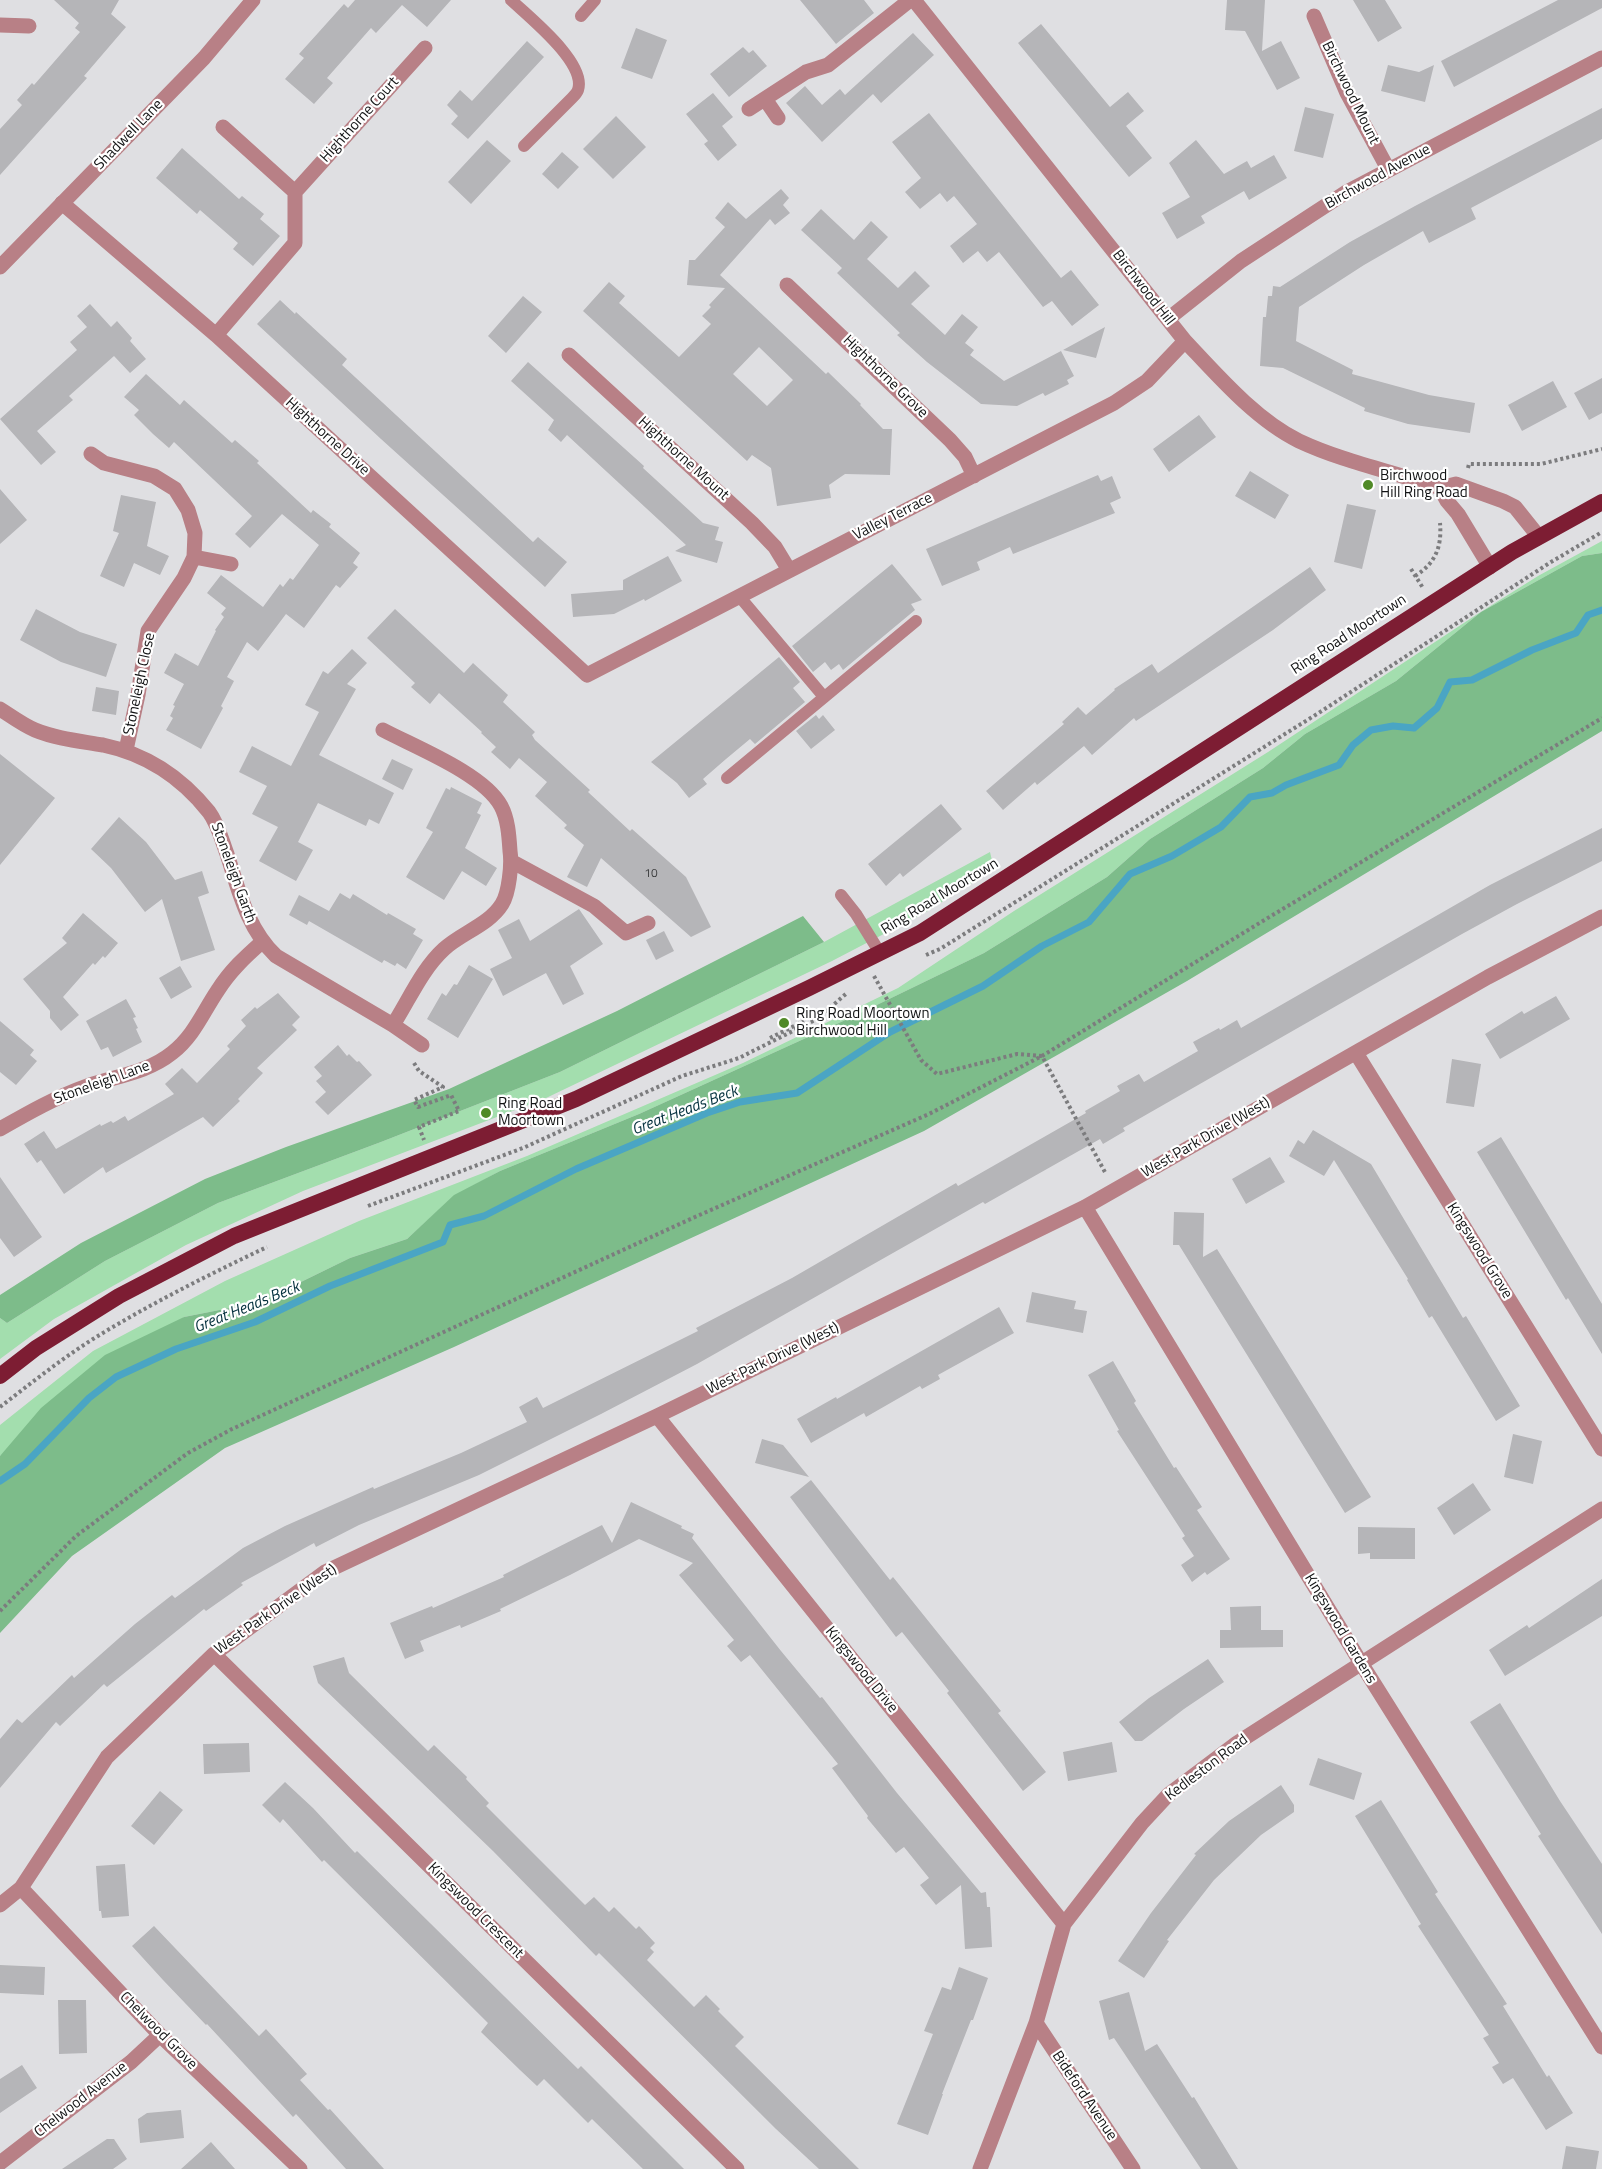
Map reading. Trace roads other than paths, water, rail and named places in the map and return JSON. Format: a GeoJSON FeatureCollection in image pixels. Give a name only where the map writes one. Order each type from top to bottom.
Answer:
{"type":"FeatureCollection","features":[{"type":"Feature","properties":{"kind":"highway","name":"Ring Road Moortown"},"geometry":{"type":"LineString","coordinates":[[0,1376],[36,1348],[119,1296],[234,1236],[576,1099],[920,933],[1490,567],[1602,501]]}},
{"type":"Feature","properties":{"kind":"street","name":"Shadwell Lane"},"geometry":{"type":"LineString","coordinates":[[0,267],[204,58],[254,0]]}},
{"type":"Feature","properties":{"kind":"street"},"geometry":{"type":"LineString","coordinates":[[749,109],[806,72],[828,65],[912,0]]}},
{"type":"Feature","properties":{"kind":"street","name":"Birchwood Hill"},"geometry":{"type":"LineString","coordinates":[[912,0],[1185,341],[1231,390],[1260,415],[1298,441],[1343,458],[1440,488],[1456,484],[1503,501],[1515,507],[1539,537]]}},
{"type":"Feature","properties":{"kind":"street","name":"Birchwood Mount"},"geometry":{"type":"LineString","coordinates":[[1314,16],[1347,93],[1388,169]]}},
{"type":"Feature","properties":{"kind":"street"},"geometry":{"type":"LineString","coordinates":[[0,25],[29,26]]}},
{"type":"Feature","properties":{"kind":"street","name":"Highthorne Court"},"geometry":{"type":"LineString","coordinates":[[295,192],[425,48]]}},
{"type":"Feature","properties":{"kind":"street","name":"Birchwood Avenue"},"geometry":{"type":"LineString","coordinates":[[1168,319],[1207,287],[1278,236],[1336,199],[1388,169],[1602,57]]}},
{"type":"Feature","properties":{"kind":"street"},"geometry":{"type":"LineString","coordinates":[[765,99],[778,117]]}},
{"type":"Feature","properties":{"kind":"street"},"geometry":{"type":"LineString","coordinates":[[216,335],[295,243],[295,192],[223,128]]}},
{"type":"Feature","properties":{"kind":"street","name":"Highthorne Drive"},"geometry":{"type":"LineString","coordinates":[[62,203],[216,335],[588,675]]}},
{"type":"Feature","properties":{"kind":"street","name":"Highthorne Grove"},"geometry":{"type":"LineString","coordinates":[[787,285],[950,440],[964,457],[974,476]]}},
{"type":"Feature","properties":{"kind":"street","name":"Valley Terrace"},"geometry":{"type":"LineString","coordinates":[[588,675],[1114,403],[1147,381],[1185,341]]}},
{"type":"Feature","properties":{"kind":"street","name":"Highthorne Mount"},"geometry":{"type":"LineString","coordinates":[[569,355],[752,522],[775,548],[789,570]]}},
{"type":"Feature","properties":{"kind":"street","name":"Stoneleigh Close"},"geometry":{"type":"LineString","coordinates":[[91,454],[104,463],[154,476],[175,489],[188,510],[195,533],[194,557],[184,578],[148,631],[138,695],[126,750]]}},
{"type":"Feature","properties":{"kind":"street"},"geometry":{"type":"LineString","coordinates":[[1440,488],[1490,567]]}},
{"type":"Feature","properties":{"kind":"street"},"geometry":{"type":"LineString","coordinates":[[194,557],[231,564]]}},
{"type":"Feature","properties":{"kind":"street","name":"Stoneleigh Garth"},"geometry":{"type":"LineString","coordinates":[[0,709],[35,730],[62,739],[126,750],[150,761],[179,781],[211,815],[247,914],[261,942],[276,956],[393,1025],[422,1045]]}},
{"type":"Feature","properties":{"kind":"street"},"geometry":{"type":"LineString","coordinates":[[383,730],[468,774],[487,789],[501,806],[508,828],[511,861],[508,885],[502,904],[485,921],[444,948],[393,1025]]}},
{"type":"Feature","properties":{"kind":"street"},"geometry":{"type":"LineString","coordinates":[[511,861],[594,906],[626,933],[648,924]]}},
{"type":"Feature","properties":{"kind":"street","name":"West Park Drive (West)"},"geometry":{"type":"LineString","coordinates":[[0,1905],[21,1888],[106,1757],[214,1654],[325,1572],[657,1416],[1084,1207],[1488,977],[1602,917]]}},
{"type":"Feature","properties":{"kind":"street","name":"Stoneleigh Lane"},"geometry":{"type":"LineString","coordinates":[[0,1129],[64,1096],[88,1086],[150,1067],[173,1053],[191,1034],[235,966],[261,942]]}},
{"type":"Feature","properties":{"kind":"street","name":"Kingswood Grove"},"geometry":{"type":"LineString","coordinates":[[1356,1053],[1602,1449]]}},
{"type":"Feature","properties":{"kind":"street","name":"Kingswood Gardens"},"geometry":{"type":"LineString","coordinates":[[1084,1207],[1361,1663],[1602,2047]]}},
{"type":"Feature","properties":{"kind":"street","name":"Kingswood Drive"},"geometry":{"type":"LineString","coordinates":[[657,1416],[1064,1924]]}},
{"type":"Feature","properties":{"kind":"street","name":"Kedleston Road"},"geometry":{"type":"LineString","coordinates":[[980,2169],[1036,2023],[1064,1924],[1142,1823],[1168,1795],[1237,1743],[1602,1509]]}},
{"type":"Feature","properties":{"kind":"street","name":"Kingswood Crescent"},"geometry":{"type":"LineString","coordinates":[[214,1654],[737,2169]]}},
{"type":"Feature","properties":{"kind":"street","name":"Chelwood Grove"},"geometry":{"type":"LineString","coordinates":[[21,1888],[160,2035],[300,2169]]}},
{"type":"Feature","properties":{"kind":"street","name":"Bideford Avenue"},"geometry":{"type":"LineString","coordinates":[[1036,2023],[1133,2169]]}},
{"type":"Feature","properties":{"kind":"street","name":"Chelwood Avenue"},"geometry":{"type":"LineString","coordinates":[[0,2163],[131,2062],[160,2035]]}},
{"type":"Feature","properties":{"kind":"lane"},"geometry":{"type":"LineString","coordinates":[[511,0],[556,43],[577,75],[578,90],[524,146]]}},
{"type":"Feature","properties":{"kind":"lane"},"geometry":{"type":"LineString","coordinates":[[581,16],[595,0]]}},
{"type":"Feature","properties":{"kind":"lane"},"geometry":{"type":"LineString","coordinates":[[739,596],[824,697]]}},
{"type":"Feature","properties":{"kind":"lane"},"geometry":{"type":"LineString","coordinates":[[727,778],[916,621]]}},
{"type":"Feature","properties":{"kind":"lane"},"geometry":{"type":"LineString","coordinates":[[841,895],[856,914],[880,953]]}},
{"type":"Feature","properties":{"kind":"waterway","name":"Great Heads Beck"},"geometry":{"type":"LineString","coordinates":[[0,1481],[25,1464],[89,1398],[116,1377],[176,1349],[255,1322],[330,1286],[443,1242],[450,1225],[484,1216],[576,1169],[707,1113],[740,1102],[797,1093],[890,1032],[983,986],[1042,946],[1089,922],[1130,874],[1172,856],[1221,827],[1250,797],[1272,793],[1286,785],[1339,765],[1353,745],[1371,730],[1393,726],[1414,728],[1437,708],[1450,682],[1472,680],[1532,650],[1576,633],[1588,615],[1602,610]]}},
{"type":"Feature","properties":{"kind":"place","name":"Birchwood Hill Ring Road"},"geometry":{"type":"Point","coordinates":[1368,485]}},
{"type":"Feature","properties":{"kind":"place","name":"Ring Road Moortown Birchwood Hill"},"geometry":{"type":"Point","coordinates":[784,1023]}},
{"type":"Feature","properties":{"kind":"place","name":"Ring Road Moortown"},"geometry":{"type":"Point","coordinates":[486,1113]}}]}
